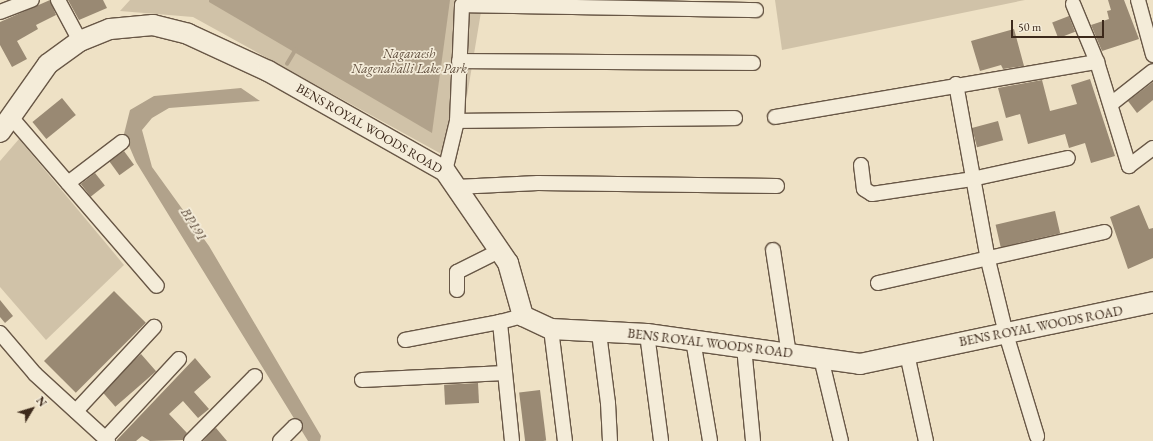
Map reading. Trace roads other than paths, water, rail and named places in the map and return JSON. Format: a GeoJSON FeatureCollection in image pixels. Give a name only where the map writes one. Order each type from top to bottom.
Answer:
{"type":"FeatureCollection","features":[{"type":"Feature","properties":{"kind":"street"},"geometry":{"type":"LineString","coordinates":[[0,12],[32,0]]}},
{"type":"Feature","properties":{"kind":"street"},"geometry":{"type":"LineString","coordinates":[[58,0],[80,41]]}},
{"type":"Feature","properties":{"kind":"street"},"geometry":{"type":"LineString","coordinates":[[1138,0],[1153,55]]}},
{"type":"Feature","properties":{"kind":"street"},"geometry":{"type":"LineString","coordinates":[[445,171],[457,121],[462,2],[756,10]]}},
{"type":"Feature","properties":{"kind":"street"},"geometry":{"type":"LineString","coordinates":[[1073,4],[1097,62],[1129,166],[1153,148]]}},
{"type":"Feature","properties":{"kind":"street","name":"BENS ROYAL WOODS ROAD"},"geometry":{"type":"LineString","coordinates":[[5,124],[48,64],[80,41],[110,30],[153,25],[188,34],[268,71],[445,171],[508,262],[523,316],[551,329],[599,333],[647,334],[860,364],[1153,302]]}},
{"type":"Feature","properties":{"kind":"street"},"geometry":{"type":"LineString","coordinates":[[459,61],[753,63]]}},
{"type":"Feature","properties":{"kind":"street"},"geometry":{"type":"LineString","coordinates":[[775,117],[956,84],[1097,62]]}},
{"type":"Feature","properties":{"kind":"street"},"geometry":{"type":"LineString","coordinates":[[1110,104],[1153,71]]}},
{"type":"Feature","properties":{"kind":"street"},"geometry":{"type":"LineString","coordinates":[[956,84],[972,180],[988,260],[1006,334],[1037,436]]}},
{"type":"Feature","properties":{"kind":"street"},"geometry":{"type":"LineString","coordinates":[[457,121],[735,118]]}},
{"type":"Feature","properties":{"kind":"street"},"geometry":{"type":"LineString","coordinates":[[5,124],[68,184],[157,286]]}},
{"type":"Feature","properties":{"kind":"street"},"geometry":{"type":"LineString","coordinates":[[68,184],[122,142]]}},
{"type":"Feature","properties":{"kind":"street"},"geometry":{"type":"LineString","coordinates":[[861,165],[864,189],[867,193],[972,180],[1068,158]]}},
{"type":"Feature","properties":{"kind":"street"},"geometry":{"type":"LineString","coordinates":[[456,187],[538,183],[777,186]]}},
{"type":"Feature","properties":{"kind":"street"},"geometry":{"type":"LineString","coordinates":[[878,283],[988,260],[1104,232]]}},
{"type":"Feature","properties":{"kind":"street"},"geometry":{"type":"LineString","coordinates":[[457,290],[457,272],[499,250]]}},
{"type":"Feature","properties":{"kind":"street"},"geometry":{"type":"LineString","coordinates":[[773,250],[789,354]]}},
{"type":"Feature","properties":{"kind":"street"},"geometry":{"type":"LineString","coordinates":[[405,340],[500,322],[523,316]]}},
{"type":"Feature","properties":{"kind":"street"},"geometry":{"type":"LineString","coordinates":[[500,322],[512,441]]}},
{"type":"Feature","properties":{"kind":"street"},"geometry":{"type":"LineString","coordinates":[[76,411],[154,327]]}},
{"type":"Feature","properties":{"kind":"street"},"geometry":{"type":"LineString","coordinates":[[551,329],[565,441]]}},
{"type":"Feature","properties":{"kind":"street"},"geometry":{"type":"LineString","coordinates":[[0,333],[35,374],[106,440],[179,359]]}},
{"type":"Feature","properties":{"kind":"street"},"geometry":{"type":"LineString","coordinates":[[599,333],[608,403],[610,441]]}},
{"type":"Feature","properties":{"kind":"street"},"geometry":{"type":"LineString","coordinates":[[647,334],[661,441]]}},
{"type":"Feature","properties":{"kind":"street"},"geometry":{"type":"LineString","coordinates":[[693,340],[710,441]]}},
{"type":"Feature","properties":{"kind":"street"},"geometry":{"type":"LineString","coordinates":[[744,347],[753,441]]}},
{"type":"Feature","properties":{"kind":"street"},"geometry":{"type":"LineString","coordinates":[[907,354],[926,441]]}},
{"type":"Feature","properties":{"kind":"street"},"geometry":{"type":"LineString","coordinates":[[821,358],[841,441]]}},
{"type":"Feature","properties":{"kind":"street"},"geometry":{"type":"LineString","coordinates":[[362,380],[505,373]]}},
{"type":"Feature","properties":{"kind":"street"},"geometry":{"type":"LineString","coordinates":[[191,441],[255,376]]}},
{"type":"Feature","properties":{"kind":"street"},"geometry":{"type":"LineString","coordinates":[[280,441],[295,426]]}},
{"type":"Feature","properties":{"kind":"waterway","name":"BP191"},"geometry":{"type":"LineString","coordinates":[[287,64],[296,49]]}},
{"type":"Feature","properties":{"kind":"park label","name":"Nagaraesh Nagenahalli Lake Park"},"geometry":{"type":"Point","coordinates":[409,62]}}]}
